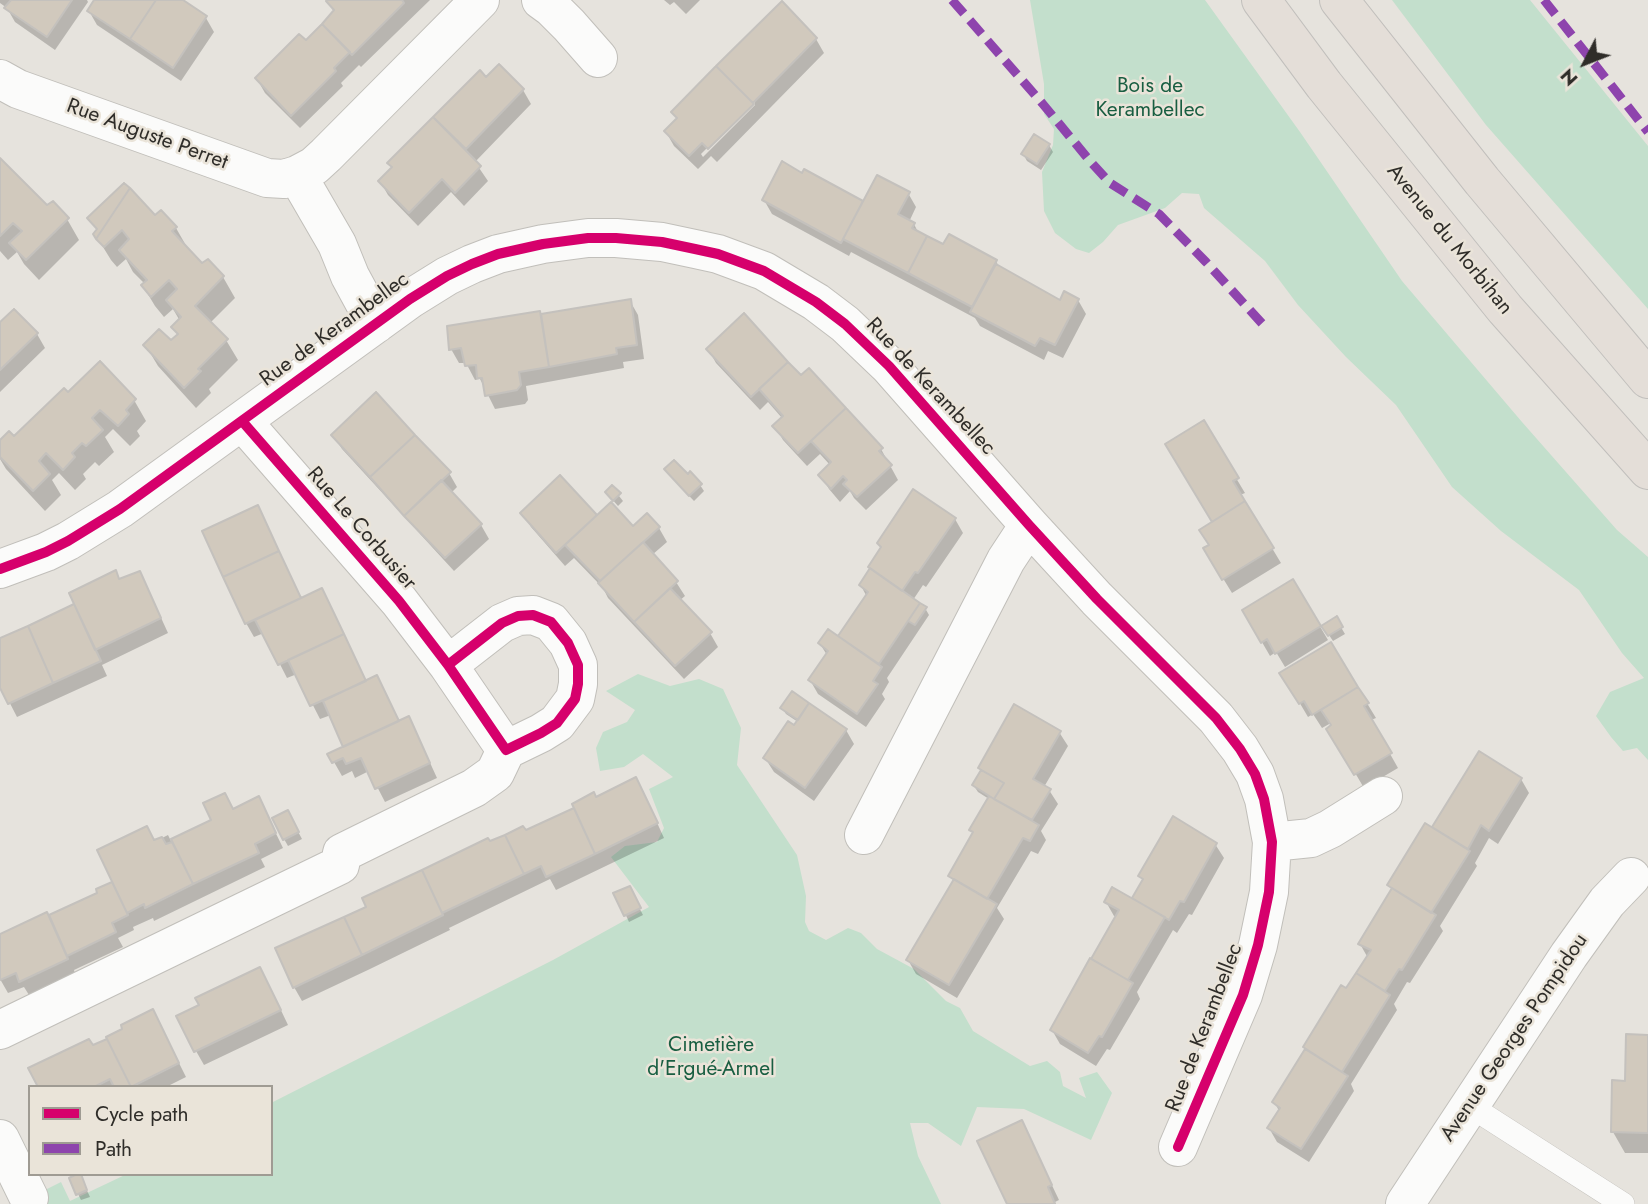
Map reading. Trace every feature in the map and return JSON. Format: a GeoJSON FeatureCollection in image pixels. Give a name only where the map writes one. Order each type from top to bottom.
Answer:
{"type":"FeatureCollection","features":[{"type":"Feature","properties":{"kind":"highway","name":"Avenue du Morbihan"},"geometry":{"type":"LineString","coordinates":[[1261,0],[1324,85],[1488,288],[1648,470]]}},
{"type":"Feature","properties":{"kind":"highway"},"geometry":{"type":"LineString","coordinates":[[1339,0],[1482,181],[1648,379]]}},
{"type":"Feature","properties":{"kind":"street"},"geometry":{"type":"LineString","coordinates":[[376,324],[350,276],[337,244],[297,175],[314,166],[326,155],[480,0]]}},
{"type":"Feature","properties":{"kind":"street"},"geometry":{"type":"LineString","coordinates":[[541,0],[569,25],[598,58]]}},
{"type":"Feature","properties":{"kind":"street","name":"Rue Auguste Perret"},"geometry":{"type":"LineString","coordinates":[[0,79],[18,89],[267,177],[285,179],[297,175]]}},
{"type":"Feature","properties":{"kind":"street","name":"Rue de Kerambellec"},"geometry":{"type":"LineString","coordinates":[[0,569],[46,552],[100,522],[447,275],[485,259],[517,248],[577,239],[617,238],[662,242],[718,254],[764,271],[816,302],[845,324],[889,366],[1029,526],[1216,719],[1240,749],[1255,774],[1264,799],[1272,842],[1269,892],[1258,945],[1243,995],[1178,1147]]}},
{"type":"Feature","properties":{"kind":"street","name":"Rue Le Corbusier"},"geometry":{"type":"LineString","coordinates":[[242,421],[399,601],[448,665],[506,750]]}},
{"type":"Feature","properties":{"kind":"street"},"geometry":{"type":"LineString","coordinates":[[863,835],[1006,560],[1029,526]]}},
{"type":"Feature","properties":{"kind":"street"},"geometry":{"type":"LineString","coordinates":[[0,1030],[340,865],[342,853],[474,788],[495,774],[506,750],[557,723],[575,699],[578,666],[568,643],[551,622],[533,615],[518,616],[502,623],[448,665]]}},
{"type":"Feature","properties":{"kind":"street"},"geometry":{"type":"LineString","coordinates":[[1272,842],[1311,838],[1384,796]]}},
{"type":"Feature","properties":{"kind":"street","name":"Avenue Georges Pompidou"},"geometry":{"type":"LineString","coordinates":[[1405,1204],[1588,929],[1631,877]]}},
{"type":"Feature","properties":{"kind":"street"},"geometry":{"type":"LineString","coordinates":[[0,1139],[30,1201]]}},
{"type":"Feature","properties":{"kind":"lane"},"geometry":{"type":"LineString","coordinates":[[1471,1106],[1623,1204]]}},
{"type":"Feature","properties":{"kind":"green space","name":"Bois de Kerambellec"},"geometry":{"type":"Polygon","coordinates":[[[1030,0],[1205,0],[1402,281],[1617,530],[1648,557],[1648,760],[1637,748],[1623,751],[1596,716],[1610,692],[1644,678],[1622,653],[1579,590],[1501,531],[1452,487],[1396,405],[1346,357],[1298,305],[1265,261],[1204,208],[1199,194],[1182,193],[1165,208],[1118,225],[1089,253],[1076,249],[1055,233],[1044,211],[1042,172],[1053,145],[1054,129],[1044,114],[1044,84],[1030,0]]]}},
{"type":"Feature","properties":{"kind":"green space"},"geometry":{"type":"Polygon","coordinates":[[[1392,0],[1530,0],[1648,146],[1648,309],[1486,125],[1392,0]]]}},
{"type":"Feature","properties":{"kind":"green space","name":"Cimetière d'Ergué-Armel"},"geometry":{"type":"Polygon","coordinates":[[[638,674],[670,686],[699,679],[723,689],[741,728],[737,765],[797,855],[806,896],[805,922],[809,931],[826,940],[848,928],[861,933],[877,949],[914,969],[946,1001],[960,1008],[973,1031],[1030,1066],[1047,1061],[1060,1072],[1063,1086],[1086,1098],[1079,1078],[1097,1072],[1112,1093],[1091,1140],[1024,1109],[977,1107],[961,1146],[928,1123],[910,1123],[918,1156],[941,1204],[17,1204],[61,1182],[70,1201],[123,1176],[273,1176],[273,1102],[553,960],[649,907],[611,857],[625,846],[657,842],[664,828],[649,789],[673,777],[643,754],[624,767],[600,771],[596,748],[603,732],[627,722],[635,710],[606,691],[638,674]]]}},
{"type":"Feature","properties":{"kind":"building"},"geometry":{"type":"Polygon","coordinates":[[[11,0],[72,0],[47,37],[4,8],[11,0]]]}},
{"type":"Feature","properties":{"kind":"building"},"geometry":{"type":"Polygon","coordinates":[[[94,0],[156,0],[130,39],[87,11],[94,0]]]}},
{"type":"Feature","properties":{"kind":"building"},"geometry":{"type":"Polygon","coordinates":[[[156,0],[183,0],[207,16],[173,68],[130,39],[156,0]]]}},
{"type":"Feature","properties":{"kind":"building"},"geometry":{"type":"Polygon","coordinates":[[[327,0],[402,0],[404,3],[352,55],[322,24],[334,10],[327,0]]]}},
{"type":"Feature","properties":{"kind":"building"},"geometry":{"type":"Polygon","coordinates":[[[782,1],[817,38],[753,103],[716,66],[782,1]]]}},
{"type":"Feature","properties":{"kind":"building"},"geometry":{"type":"Polygon","coordinates":[[[322,24],[350,52],[334,68],[336,71],[291,116],[255,78],[299,34],[306,40],[322,24]]]}},
{"type":"Feature","properties":{"kind":"building"},"geometry":{"type":"Polygon","coordinates":[[[499,64],[524,89],[466,149],[433,117],[480,70],[486,77],[499,64]]]}},
{"type":"Feature","properties":{"kind":"building"},"geometry":{"type":"Polygon","coordinates":[[[716,66],[754,104],[708,149],[702,143],[689,156],[664,131],[677,118],[671,112],[716,66]]]}},
{"type":"Feature","properties":{"kind":"building"},"geometry":{"type":"Polygon","coordinates":[[[433,117],[481,166],[455,193],[442,179],[409,213],[378,181],[392,167],[387,163],[433,117]]]}},
{"type":"Feature","properties":{"kind":"building"},"geometry":{"type":"Polygon","coordinates":[[[1034,134],[1050,144],[1037,164],[1021,154],[1034,134]]]}},
{"type":"Feature","properties":{"kind":"building"},"geometry":{"type":"Polygon","coordinates":[[[0,158],[47,205],[53,201],[69,218],[26,260],[9,243],[22,231],[13,223],[0,236],[0,158]]]}},
{"type":"Feature","properties":{"kind":"building"},"geometry":{"type":"Polygon","coordinates":[[[782,161],[802,173],[804,169],[863,201],[841,243],[762,200],[782,161]]]}},
{"type":"Feature","properties":{"kind":"building"},"geometry":{"type":"Polygon","coordinates":[[[877,175],[910,192],[898,214],[915,223],[912,228],[927,236],[908,273],[843,239],[877,175]]]}},
{"type":"Feature","properties":{"kind":"building"},"geometry":{"type":"Polygon","coordinates":[[[124,183],[130,188],[96,239],[93,234],[97,229],[87,218],[124,183]]]}},
{"type":"Feature","properties":{"kind":"building"},"geometry":{"type":"Polygon","coordinates":[[[130,188],[155,215],[161,210],[177,227],[172,231],[202,263],[208,259],[224,276],[195,306],[228,339],[198,369],[201,371],[184,388],[143,345],[159,329],[171,340],[178,334],[171,327],[181,317],[166,300],[177,289],[169,280],[151,297],[141,285],[147,280],[119,250],[129,239],[122,230],[104,247],[96,239],[130,188]]]}},
{"type":"Feature","properties":{"kind":"building"},"geometry":{"type":"Polygon","coordinates":[[[949,234],[997,260],[972,307],[908,273],[927,236],[943,244],[949,234]]]}},
{"type":"Feature","properties":{"kind":"building"},"geometry":{"type":"Polygon","coordinates":[[[996,264],[1060,300],[1064,291],[1079,299],[1055,345],[1040,338],[1035,346],[970,312],[996,264]]]}},
{"type":"Feature","properties":{"kind":"building"},"geometry":{"type":"Polygon","coordinates":[[[631,299],[637,345],[616,348],[617,354],[549,367],[541,314],[631,299]]]}},
{"type":"Feature","properties":{"kind":"building"},"geometry":{"type":"Polygon","coordinates":[[[14,309],[38,333],[0,370],[0,322],[14,309]]]}},
{"type":"Feature","properties":{"kind":"building"},"geometry":{"type":"Polygon","coordinates":[[[540,311],[549,367],[519,372],[521,385],[517,390],[485,396],[482,378],[477,378],[476,365],[465,366],[461,348],[449,350],[447,326],[540,311]]]}},
{"type":"Feature","properties":{"kind":"building"},"geometry":{"type":"Polygon","coordinates":[[[744,313],[788,362],[751,397],[706,349],[744,313]]]}},
{"type":"Feature","properties":{"kind":"building"},"geometry":{"type":"Polygon","coordinates":[[[100,361],[136,399],[126,410],[129,414],[118,426],[100,410],[92,418],[103,430],[86,446],[82,443],[72,453],[75,457],[63,470],[46,453],[39,461],[50,474],[33,491],[0,457],[0,440],[9,431],[14,436],[64,388],[68,392],[100,361]]]}},
{"type":"Feature","properties":{"kind":"building"},"geometry":{"type":"Polygon","coordinates":[[[788,362],[801,375],[809,368],[846,408],[798,453],[772,426],[783,416],[759,389],[788,362]]]}},
{"type":"Feature","properties":{"kind":"building"},"geometry":{"type":"Polygon","coordinates":[[[376,392],[415,435],[370,477],[331,435],[376,392]]]}},
{"type":"Feature","properties":{"kind":"building"},"geometry":{"type":"Polygon","coordinates":[[[846,408],[883,448],[879,451],[892,465],[857,497],[843,484],[847,480],[843,476],[831,489],[818,475],[831,462],[811,441],[846,408]]]}},
{"type":"Feature","properties":{"kind":"building"},"geometry":{"type":"Polygon","coordinates":[[[1204,420],[1239,478],[1233,481],[1245,501],[1212,522],[1165,444],[1204,420]]]}},
{"type":"Feature","properties":{"kind":"building"},"geometry":{"type":"Polygon","coordinates":[[[415,435],[451,472],[404,516],[370,477],[415,435]]]}},
{"type":"Feature","properties":{"kind":"building"},"geometry":{"type":"Polygon","coordinates":[[[674,460],[702,484],[689,496],[664,469],[674,460]]]}},
{"type":"Feature","properties":{"kind":"building"},"geometry":{"type":"Polygon","coordinates":[[[560,475],[597,515],[556,553],[520,513],[560,475]]]}},
{"type":"Feature","properties":{"kind":"building"},"geometry":{"type":"Polygon","coordinates":[[[441,480],[482,524],[445,558],[404,516],[441,480]]]}},
{"type":"Feature","properties":{"kind":"building"},"geometry":{"type":"Polygon","coordinates":[[[612,485],[621,493],[613,501],[605,492],[612,485]]]}},
{"type":"Feature","properties":{"kind":"building"},"geometry":{"type":"Polygon","coordinates":[[[913,489],[956,518],[918,573],[915,572],[902,591],[868,567],[881,547],[877,543],[913,489]]]}},
{"type":"Feature","properties":{"kind":"building"},"geometry":{"type":"Polygon","coordinates":[[[1245,501],[1274,548],[1222,580],[1203,548],[1209,545],[1199,530],[1245,501]]]}},
{"type":"Feature","properties":{"kind":"building"},"geometry":{"type":"Polygon","coordinates":[[[611,502],[633,526],[647,513],[660,527],[600,581],[565,545],[611,502]]]}},
{"type":"Feature","properties":{"kind":"building"},"geometry":{"type":"Polygon","coordinates":[[[258,505],[279,551],[223,577],[202,531],[258,505]]]}},
{"type":"Feature","properties":{"kind":"building"},"geometry":{"type":"Polygon","coordinates":[[[643,542],[678,581],[634,622],[598,583],[643,542]]]}},
{"type":"Feature","properties":{"kind":"building"},"geometry":{"type":"Polygon","coordinates":[[[279,551],[301,598],[245,624],[223,577],[279,551]]]}},
{"type":"Feature","properties":{"kind":"building"},"geometry":{"type":"Polygon","coordinates":[[[870,568],[920,603],[879,664],[838,636],[868,592],[859,585],[870,568]]]}},
{"type":"Feature","properties":{"kind":"building"},"geometry":{"type":"Polygon","coordinates":[[[116,570],[119,579],[140,571],[161,618],[95,650],[69,593],[116,570]]]}},
{"type":"Feature","properties":{"kind":"building"},"geometry":{"type":"Polygon","coordinates":[[[1293,579],[1321,626],[1275,654],[1267,639],[1261,643],[1242,610],[1293,579]]]}},
{"type":"Feature","properties":{"kind":"building"},"geometry":{"type":"Polygon","coordinates":[[[322,588],[344,634],[278,665],[255,620],[322,588]]]}},
{"type":"Feature","properties":{"kind":"building"},"geometry":{"type":"Polygon","coordinates":[[[670,588],[712,632],[675,666],[634,622],[670,588]]]}},
{"type":"Feature","properties":{"kind":"building"},"geometry":{"type":"Polygon","coordinates":[[[920,603],[927,607],[915,625],[908,621],[920,603]]]}},
{"type":"Feature","properties":{"kind":"building"},"geometry":{"type":"Polygon","coordinates":[[[74,604],[101,661],[53,683],[28,626],[74,604]]]}},
{"type":"Feature","properties":{"kind":"building"},"geometry":{"type":"Polygon","coordinates":[[[1337,616],[1343,627],[1328,636],[1321,626],[1337,616]]]}},
{"type":"Feature","properties":{"kind":"building"},"geometry":{"type":"Polygon","coordinates":[[[28,626],[53,683],[8,704],[0,688],[0,638],[28,626]]]}},
{"type":"Feature","properties":{"kind":"building"},"geometry":{"type":"Polygon","coordinates":[[[828,629],[882,667],[873,681],[878,684],[857,714],[808,680],[828,651],[818,643],[828,629]]]}},
{"type":"Feature","properties":{"kind":"building"},"geometry":{"type":"Polygon","coordinates":[[[344,634],[366,681],[310,706],[288,660],[344,634]]]}},
{"type":"Feature","properties":{"kind":"building"},"geometry":{"type":"Polygon","coordinates":[[[1331,642],[1358,687],[1312,715],[1304,701],[1299,704],[1279,673],[1331,642]]]}},
{"type":"Feature","properties":{"kind":"building"},"geometry":{"type":"Polygon","coordinates":[[[377,675],[399,721],[343,747],[323,701],[377,675]]]}},
{"type":"Feature","properties":{"kind":"building"},"geometry":{"type":"Polygon","coordinates":[[[1358,687],[1369,703],[1364,706],[1392,753],[1354,775],[1326,729],[1331,725],[1321,710],[1358,687]]]}},
{"type":"Feature","properties":{"kind":"building"},"geometry":{"type":"Polygon","coordinates":[[[792,691],[809,703],[798,720],[780,708],[792,691]]]}},
{"type":"Feature","properties":{"kind":"building"},"geometry":{"type":"Polygon","coordinates":[[[809,703],[847,729],[805,788],[763,758],[788,721],[794,725],[809,703]]]}},
{"type":"Feature","properties":{"kind":"building"},"geometry":{"type":"Polygon","coordinates":[[[1014,704],[1061,731],[1033,779],[1051,789],[1032,820],[994,799],[1004,783],[978,768],[1014,704]]]}},
{"type":"Feature","properties":{"kind":"building"},"geometry":{"type":"Polygon","coordinates":[[[409,716],[430,763],[375,789],[361,758],[346,764],[343,758],[332,763],[327,754],[409,716]]]}},
{"type":"Feature","properties":{"kind":"building"},"geometry":{"type":"Polygon","coordinates":[[[1479,751],[1522,778],[1489,831],[1481,825],[1468,849],[1432,827],[1479,751]]]}},
{"type":"Feature","properties":{"kind":"building"},"geometry":{"type":"Polygon","coordinates":[[[981,770],[1004,783],[994,799],[972,785],[981,770]]]}},
{"type":"Feature","properties":{"kind":"building"},"geometry":{"type":"Polygon","coordinates":[[[636,777],[658,823],[595,854],[572,804],[594,792],[596,797],[636,777]]]}},
{"type":"Feature","properties":{"kind":"building"},"geometry":{"type":"Polygon","coordinates":[[[225,793],[233,809],[259,796],[276,833],[255,844],[259,853],[193,884],[171,839],[211,820],[203,803],[225,793]]]}},
{"type":"Feature","properties":{"kind":"building"},"geometry":{"type":"Polygon","coordinates":[[[989,796],[1039,825],[1030,841],[1023,838],[987,899],[948,876],[973,832],[969,830],[989,796]]]}},
{"type":"Feature","properties":{"kind":"building"},"geometry":{"type":"Polygon","coordinates":[[[574,808],[595,854],[546,877],[541,866],[524,874],[505,835],[523,826],[526,830],[574,808]]]}},
{"type":"Feature","properties":{"kind":"building"},"geometry":{"type":"Polygon","coordinates":[[[288,810],[299,832],[283,840],[272,818],[288,810]]]}},
{"type":"Feature","properties":{"kind":"building"},"geometry":{"type":"Polygon","coordinates":[[[1173,816],[1217,843],[1184,902],[1180,901],[1169,920],[1132,898],[1143,879],[1138,876],[1173,816]]]}},
{"type":"Feature","properties":{"kind":"building"},"geometry":{"type":"Polygon","coordinates":[[[1425,823],[1470,851],[1431,913],[1387,885],[1425,823]]]}},
{"type":"Feature","properties":{"kind":"building"},"geometry":{"type":"Polygon","coordinates":[[[147,826],[154,840],[162,837],[166,844],[172,842],[193,884],[145,908],[144,904],[127,913],[97,850],[147,826]]]}},
{"type":"Feature","properties":{"kind":"building"},"geometry":{"type":"Polygon","coordinates":[[[505,835],[524,874],[442,913],[422,870],[488,838],[490,841],[505,835]]]}},
{"type":"Feature","properties":{"kind":"building"},"geometry":{"type":"Polygon","coordinates":[[[422,870],[443,915],[362,955],[344,917],[366,907],[362,898],[422,870]]]}},
{"type":"Feature","properties":{"kind":"building"},"geometry":{"type":"Polygon","coordinates":[[[954,879],[997,904],[949,985],[906,960],[954,879]]]}},
{"type":"Feature","properties":{"kind":"building"},"geometry":{"type":"Polygon","coordinates":[[[112,882],[128,915],[112,923],[116,932],[67,956],[49,915],[97,893],[96,889],[112,882]]]}},
{"type":"Feature","properties":{"kind":"building"},"geometry":{"type":"Polygon","coordinates":[[[630,886],[641,908],[624,916],[613,893],[630,886]]]}},
{"type":"Feature","properties":{"kind":"building"},"geometry":{"type":"Polygon","coordinates":[[[1112,887],[1165,917],[1128,980],[1091,959],[1119,910],[1104,902],[1112,887]]]}},
{"type":"Feature","properties":{"kind":"building"},"geometry":{"type":"Polygon","coordinates":[[[1392,888],[1436,915],[1402,970],[1399,969],[1385,991],[1356,973],[1371,950],[1358,944],[1392,888]]]}},
{"type":"Feature","properties":{"kind":"building"},"geometry":{"type":"Polygon","coordinates":[[[47,912],[68,959],[19,982],[16,973],[0,980],[0,934],[47,912]]]}},
{"type":"Feature","properties":{"kind":"building"},"geometry":{"type":"Polygon","coordinates":[[[344,917],[362,955],[293,988],[275,948],[344,917]]]}},
{"type":"Feature","properties":{"kind":"building"},"geometry":{"type":"Polygon","coordinates":[[[1090,958],[1133,983],[1102,1037],[1099,1036],[1088,1053],[1050,1030],[1090,958]]]}},
{"type":"Feature","properties":{"kind":"building"},"geometry":{"type":"Polygon","coordinates":[[[260,967],[281,1010],[194,1052],[176,1016],[199,1005],[195,998],[260,967]]]}},
{"type":"Feature","properties":{"kind":"building"},"geometry":{"type":"Polygon","coordinates":[[[1356,973],[1390,995],[1342,1072],[1303,1047],[1341,985],[1346,988],[1356,973]]]}},
{"type":"Feature","properties":{"kind":"building"},"geometry":{"type":"Polygon","coordinates":[[[153,1009],[179,1063],[130,1085],[106,1037],[122,1029],[121,1025],[153,1009]]]}},
{"type":"Feature","properties":{"kind":"building"},"geometry":{"type":"Polygon","coordinates":[[[1626,1034],[1648,1035],[1648,1133],[1611,1132],[1612,1080],[1625,1081],[1626,1034]]]}},
{"type":"Feature","properties":{"kind":"building"},"geometry":{"type":"Polygon","coordinates":[[[89,1039],[93,1045],[107,1039],[130,1085],[113,1085],[110,1079],[98,1085],[37,1085],[28,1068],[89,1039]]]}},
{"type":"Feature","properties":{"kind":"building"},"geometry":{"type":"Polygon","coordinates":[[[1305,1049],[1348,1076],[1301,1149],[1267,1128],[1280,1108],[1272,1102],[1305,1049]]]}},
{"type":"Feature","properties":{"kind":"building"},"geometry":{"type":"Polygon","coordinates":[[[1022,1120],[1052,1185],[1048,1187],[1055,1204],[1007,1204],[977,1141],[1022,1120]]]}},
{"type":"Feature","properties":{"kind":"building"},"geometry":{"type":"Polygon","coordinates":[[[82,1176],[87,1190],[76,1195],[69,1178],[82,1176]]]}},
{"type":"Feature","properties":{"kind":"marked path"},"geometry":{"type":"LineString","coordinates":[[952,0],[1110,183],[1159,214],[1268,330]]}},
{"type":"Feature","properties":{"kind":"marked path"},"geometry":{"type":"LineString","coordinates":[[1544,0],[1648,132]]}},
{"type":"Feature","properties":{"kind":"cycle path"},"geometry":{"type":"LineString","coordinates":[[0,569],[46,552],[120,509],[410,299],[472,264],[498,254],[543,244],[588,238],[616,238],[662,242],[718,254],[764,271],[816,302],[845,324],[889,366],[1097,599],[1216,718],[1255,774],[1264,799],[1272,842],[1269,892],[1258,945],[1243,995],[1178,1147]]}},
{"type":"Feature","properties":{"kind":"cycle path"},"geometry":{"type":"LineString","coordinates":[[242,421],[399,601],[448,665],[506,750],[557,723],[575,699],[578,665],[568,643],[551,622],[533,615],[518,616],[502,623],[448,665]]}}]}
